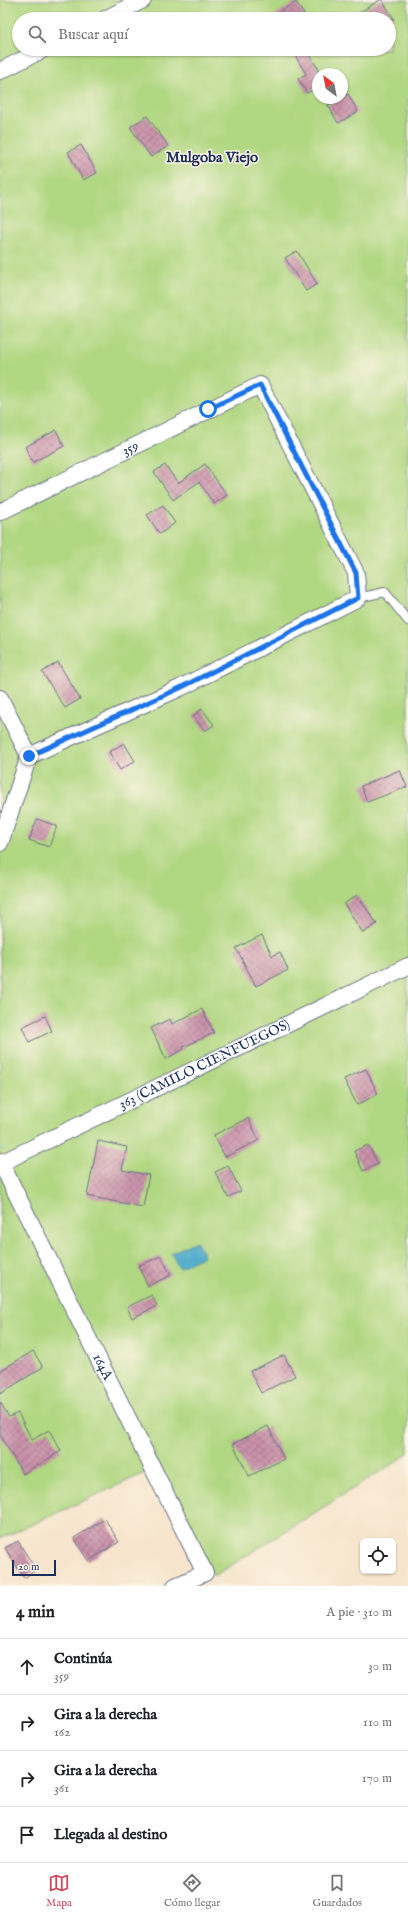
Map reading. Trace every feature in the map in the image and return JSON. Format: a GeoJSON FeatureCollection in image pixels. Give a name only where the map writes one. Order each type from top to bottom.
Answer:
{"type":"FeatureCollection","features":[{"type":"Feature","properties":{"kind":"street"},"geometry":{"type":"LineString","coordinates":[[119,12],[143,0]]}},
{"type":"Feature","properties":{"kind":"street"},"geometry":{"type":"LineString","coordinates":[[0,71],[30,56]]}},
{"type":"Feature","properties":{"kind":"street","name":"359"},"geometry":{"type":"LineString","coordinates":[[0,512],[260,385],[356,573],[358,598]]}},
{"type":"Feature","properties":{"kind":"street"},"geometry":{"type":"LineString","coordinates":[[29,756],[180,688],[358,598]]}},
{"type":"Feature","properties":{"kind":"street"},"geometry":{"type":"LineString","coordinates":[[0,698],[29,756],[0,843]]}},
{"type":"Feature","properties":{"kind":"street","name":"363 (CAMILO CIENFUEGOS)"},"geometry":{"type":"LineString","coordinates":[[1,1162],[408,966]]}},
{"type":"Feature","properties":{"kind":"street","name":"164A"},"geometry":{"type":"LineString","coordinates":[[1,1162],[205,1573],[175,1586]]}},
{"type":"Feature","properties":{"kind":"lane"},"geometry":{"type":"LineString","coordinates":[[358,598],[385,592],[408,621]]}},
{"type":"Feature","properties":{"kind":"green space"},"geometry":{"type":"Polygon","coordinates":[[[0,0],[408,0],[408,1454],[214,1576],[160,1466],[0,1539],[0,0]]]}},
{"type":"Feature","properties":{"kind":"water"},"geometry":{"type":"Polygon","coordinates":[[[196,1241],[204,1256],[179,1268],[171,1253],[196,1241]]]}},
{"type":"Feature","properties":{"kind":"building"},"geometry":{"type":"Polygon","coordinates":[[[382,0],[390,12],[360,12],[382,0]]]}},
{"type":"Feature","properties":{"kind":"building"},"geometry":{"type":"Polygon","coordinates":[[[296,2],[302,12],[280,12],[296,2]]]}},
{"type":"Feature","properties":{"kind":"building"},"geometry":{"type":"Polygon","coordinates":[[[295,56],[310,56],[318,67],[312,68],[312,90],[307,93],[298,79],[306,74],[295,56]]]}},
{"type":"Feature","properties":{"kind":"building"},"geometry":{"type":"Polygon","coordinates":[[[348,94],[358,112],[338,123],[328,105],[348,104],[348,94]]]}},
{"type":"Feature","properties":{"kind":"building"},"geometry":{"type":"Polygon","coordinates":[[[147,116],[168,146],[151,157],[130,127],[147,116]]]}},
{"type":"Feature","properties":{"kind":"building"},"geometry":{"type":"Polygon","coordinates":[[[81,145],[97,173],[83,180],[68,152],[81,145]]]}},
{"type":"Feature","properties":{"kind":"building"},"geometry":{"type":"Polygon","coordinates":[[[297,251],[317,284],[306,291],[285,258],[297,251]]]}},
{"type":"Feature","properties":{"kind":"building"},"geometry":{"type":"Polygon","coordinates":[[[56,430],[64,446],[33,462],[25,447],[56,430]]]}},
{"type":"Feature","properties":{"kind":"building"},"geometry":{"type":"Polygon","coordinates":[[[205,464],[227,495],[214,504],[199,482],[173,500],[154,472],[165,465],[178,483],[205,464]]]}},
{"type":"Feature","properties":{"kind":"building"},"geometry":{"type":"Polygon","coordinates":[[[163,505],[175,523],[160,534],[147,515],[163,505]]]}},
{"type":"Feature","properties":{"kind":"building"},"geometry":{"type":"Polygon","coordinates":[[[58,662],[80,699],[65,708],[42,672],[58,662]]]}},
{"type":"Feature","properties":{"kind":"building"},"geometry":{"type":"Polygon","coordinates":[[[202,709],[214,725],[205,731],[193,716],[202,709]]]}},
{"type":"Feature","properties":{"kind":"building"},"geometry":{"type":"Polygon","coordinates":[[[124,743],[135,761],[120,770],[109,752],[124,743]]]}},
{"type":"Feature","properties":{"kind":"building"},"geometry":{"type":"Polygon","coordinates":[[[400,770],[407,787],[367,802],[361,786],[400,770]]]}},
{"type":"Feature","properties":{"kind":"building"},"geometry":{"type":"Polygon","coordinates":[[[37,819],[57,826],[49,847],[29,840],[37,819]]]}},
{"type":"Feature","properties":{"kind":"building"},"geometry":{"type":"Polygon","coordinates":[[[357,895],[377,924],[363,933],[344,904],[357,895]]]}},
{"type":"Feature","properties":{"kind":"building"},"geometry":{"type":"Polygon","coordinates":[[[262,935],[272,956],[280,952],[288,970],[256,986],[236,948],[262,935]]]}},
{"type":"Feature","properties":{"kind":"building"},"geometry":{"type":"Polygon","coordinates":[[[202,1009],[214,1033],[183,1047],[184,1049],[166,1059],[151,1028],[170,1019],[172,1024],[202,1009]]]}},
{"type":"Feature","properties":{"kind":"building"},"geometry":{"type":"Polygon","coordinates":[[[45,1016],[52,1031],[29,1042],[22,1027],[45,1016]]]}},
{"type":"Feature","properties":{"kind":"building"},"geometry":{"type":"Polygon","coordinates":[[[366,1069],[378,1094],[357,1105],[344,1079],[366,1069]]]}},
{"type":"Feature","properties":{"kind":"building"},"geometry":{"type":"Polygon","coordinates":[[[248,1118],[259,1140],[225,1157],[214,1135],[248,1118]]]}},
{"type":"Feature","properties":{"kind":"building"},"geometry":{"type":"Polygon","coordinates":[[[98,1141],[127,1147],[122,1170],[149,1175],[143,1207],[87,1196],[98,1141]]]}},
{"type":"Feature","properties":{"kind":"building"},"geometry":{"type":"Polygon","coordinates":[[[368,1145],[378,1164],[363,1171],[354,1151],[368,1145]]]}},
{"type":"Feature","properties":{"kind":"building"},"geometry":{"type":"Polygon","coordinates":[[[228,1166],[241,1191],[228,1197],[215,1172],[228,1166]]]}},
{"type":"Feature","properties":{"kind":"building"},"geometry":{"type":"Polygon","coordinates":[[[161,1256],[171,1275],[148,1286],[138,1266],[161,1256]]]}},
{"type":"Feature","properties":{"kind":"building"},"geometry":{"type":"Polygon","coordinates":[[[152,1295],[157,1306],[132,1318],[127,1307],[152,1295]]]}},
{"type":"Feature","properties":{"kind":"building"},"geometry":{"type":"Polygon","coordinates":[[[33,1351],[43,1367],[0,1394],[0,1371],[33,1351]]]}},
{"type":"Feature","properties":{"kind":"building"},"geometry":{"type":"Polygon","coordinates":[[[284,1355],[295,1376],[261,1393],[250,1371],[284,1355]]]}},
{"type":"Feature","properties":{"kind":"building"},"geometry":{"type":"Polygon","coordinates":[[[0,1402],[9,1417],[18,1413],[32,1440],[49,1430],[61,1451],[23,1474],[0,1435],[0,1402]]]}},
{"type":"Feature","properties":{"kind":"building"},"geometry":{"type":"Polygon","coordinates":[[[268,1426],[284,1459],[249,1476],[233,1444],[268,1426]]]}},
{"type":"Feature","properties":{"kind":"building"},"geometry":{"type":"Polygon","coordinates":[[[105,1519],[119,1542],[88,1561],[74,1538],[105,1519]]]}},
{"type":"Feature","properties":{"kind":"building"},"geometry":{"type":"Polygon","coordinates":[[[18,1541],[36,1570],[24,1578],[5,1548],[18,1541]]]}},
{"type":"Feature","properties":{"kind":"district","name":"Mulgoba Viejo"},"geometry":{"type":"Point","coordinates":[212,157]}},
{"type":"Feature","properties":{"kind":"route"},"geometry":{"type":"LineString","coordinates":[[29,756],[180,688],[358,598],[356,573],[260,385],[208,409]]}}]}
